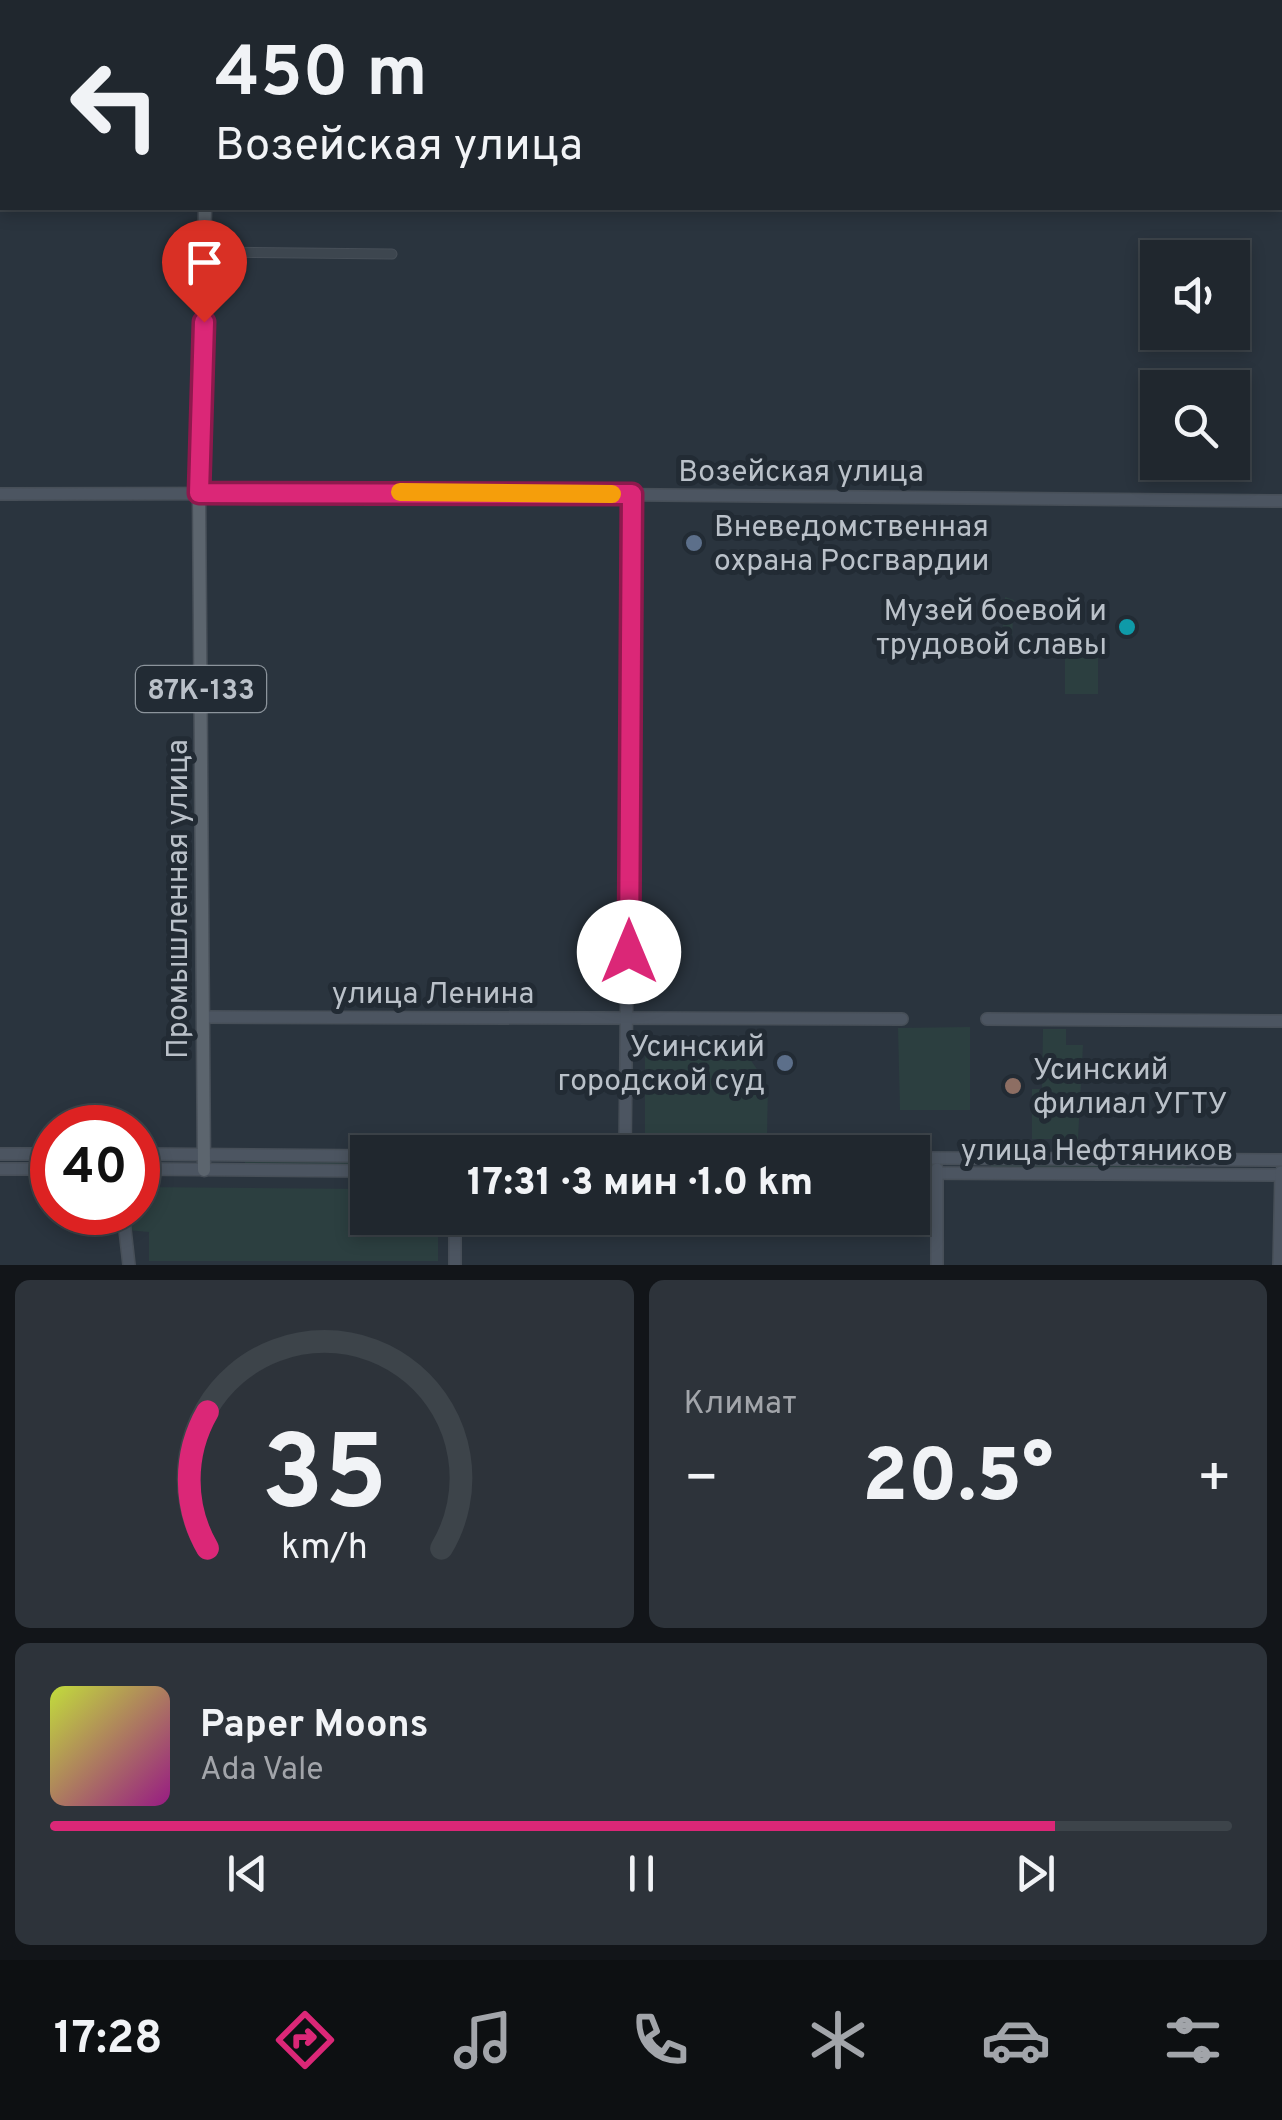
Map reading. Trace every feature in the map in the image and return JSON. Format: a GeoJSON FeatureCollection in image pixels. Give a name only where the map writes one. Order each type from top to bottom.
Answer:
{"type":"FeatureCollection","features":[{"type":"Feature","properties":{"kind":"main road","name":"Промышленная улица"},"geometry":{"type":"LineString","coordinates":[[204,210],[199,493],[204,1162]]}},
{"type":"Feature","properties":{"kind":"main road","name":"Возейская улица"},"geometry":{"type":"LineString","coordinates":[[0,494],[632,494],[1282,502]]}},
{"type":"Feature","properties":{"kind":"main road"},"geometry":{"type":"LineString","coordinates":[[625,1135],[632,494]]}},
{"type":"Feature","properties":{"kind":"main road","name":"улица Ленина"},"geometry":{"type":"LineString","coordinates":[[203,1017],[902,1019]]}},
{"type":"Feature","properties":{"kind":"main road"},"geometry":{"type":"LineString","coordinates":[[987,1019],[1282,1021]]}},
{"type":"Feature","properties":{"kind":"main road"},"geometry":{"type":"LineString","coordinates":[[0,1154],[30,1154]]}},
{"type":"Feature","properties":{"kind":"main road"},"geometry":{"type":"LineString","coordinates":[[160,1157],[350,1170]]}},
{"type":"Feature","properties":{"kind":"main road"},"geometry":{"type":"LineString","coordinates":[[160,1167],[350,1157]]}},
{"type":"Feature","properties":{"kind":"main road","name":"улица Нефтяников"},"geometry":{"type":"LineString","coordinates":[[930,1159],[1190,1160],[1282,1169]]}},
{"type":"Feature","properties":{"kind":"main road"},"geometry":{"type":"LineString","coordinates":[[936,1265],[938,1159]]}},
{"type":"Feature","properties":{"kind":"main road"},"geometry":{"type":"LineString","coordinates":[[1190,1160],[1190,1175]]}},
{"type":"Feature","properties":{"kind":"main road"},"geometry":{"type":"LineString","coordinates":[[0,1169],[30,1169]]}},
{"type":"Feature","properties":{"kind":"main road"},"geometry":{"type":"LineString","coordinates":[[1279,1265],[1282,1169]]}},
{"type":"Feature","properties":{"kind":"main road","name":"улица Нефтяников"},"geometry":{"type":"LineString","coordinates":[[930,1174],[1190,1175],[1282,1169]]}},
{"type":"Feature","properties":{"kind":"main road"},"geometry":{"type":"LineString","coordinates":[[126,1235],[129,1265]]}},
{"type":"Feature","properties":{"kind":"main road"},"geometry":{"type":"LineString","coordinates":[[454,1265],[455,1235]]}},
{"type":"Feature","properties":{"kind":"street"},"geometry":{"type":"LineString","coordinates":[[204,252],[392,254]]}},
{"type":"Feature","properties":{"kind":"shaded area"},"geometry":{"type":"Polygon","coordinates":[[[1005,597],[1014,600],[1012,638],[1002,636],[1005,597]]]}},
{"type":"Feature","properties":{"kind":"shaded area"},"geometry":{"type":"Polygon","coordinates":[[[1065,648],[1098,648],[1098,694],[1065,694],[1065,648]]]}},
{"type":"Feature","properties":{"kind":"shaded area"},"geometry":{"type":"Polygon","coordinates":[[[970,1027],[970,1110],[900,1110],[898,1028],[970,1027]]]}},
{"type":"Feature","properties":{"kind":"shaded area"},"geometry":{"type":"Polygon","coordinates":[[[1043,1029],[1066,1029],[1066,1045],[1083,1045],[1078,1139],[1032,1139],[1032,1089],[1042,1089],[1043,1029]]]}},
{"type":"Feature","properties":{"kind":"shaded area"},"geometry":{"type":"Polygon","coordinates":[[[645,1046],[741,1046],[768,1085],[767,1135],[645,1134],[645,1046]]]}},
{"type":"Feature","properties":{"kind":"shaded area"},"geometry":{"type":"Polygon","coordinates":[[[245,1160],[350,1161],[350,1165],[245,1164],[245,1160]]]}},
{"type":"Feature","properties":{"kind":"shaded area"},"geometry":{"type":"Polygon","coordinates":[[[991,1164],[1187,1165],[1186,1169],[991,1168],[991,1164]]]}},
{"type":"Feature","properties":{"kind":"shaded area"},"geometry":{"type":"Polygon","coordinates":[[[160,1187],[350,1189],[350,1235],[438,1235],[438,1261],[149,1261],[149,1235],[160,1235],[160,1187]]]}},
{"type":"Feature","properties":{"kind":"slow traffic"},"geometry":{"type":"LineString","coordinates":[[400,492],[612,494]]}},
{"type":"Feature","properties":{"kind":"place","name":"Вневедомственная охрана Росгвардии"},"geometry":{"type":"Point","coordinates":[694,543]}},
{"type":"Feature","properties":{"kind":"place","name":"Музей боевой и трудовой славы"},"geometry":{"type":"Point","coordinates":[1127,627]}},
{"type":"Feature","properties":{"kind":"place","name":"Усинский городской суд"},"geometry":{"type":"Point","coordinates":[785,1063]}},
{"type":"Feature","properties":{"kind":"place","name":"Усинский филиал УГТУ"},"geometry":{"type":"Point","coordinates":[1013,1086]}},
{"type":"Feature","properties":{"kind":"route"},"geometry":{"type":"LineString","coordinates":[[204,322],[199,493],[632,494],[629,952]]}}]}
